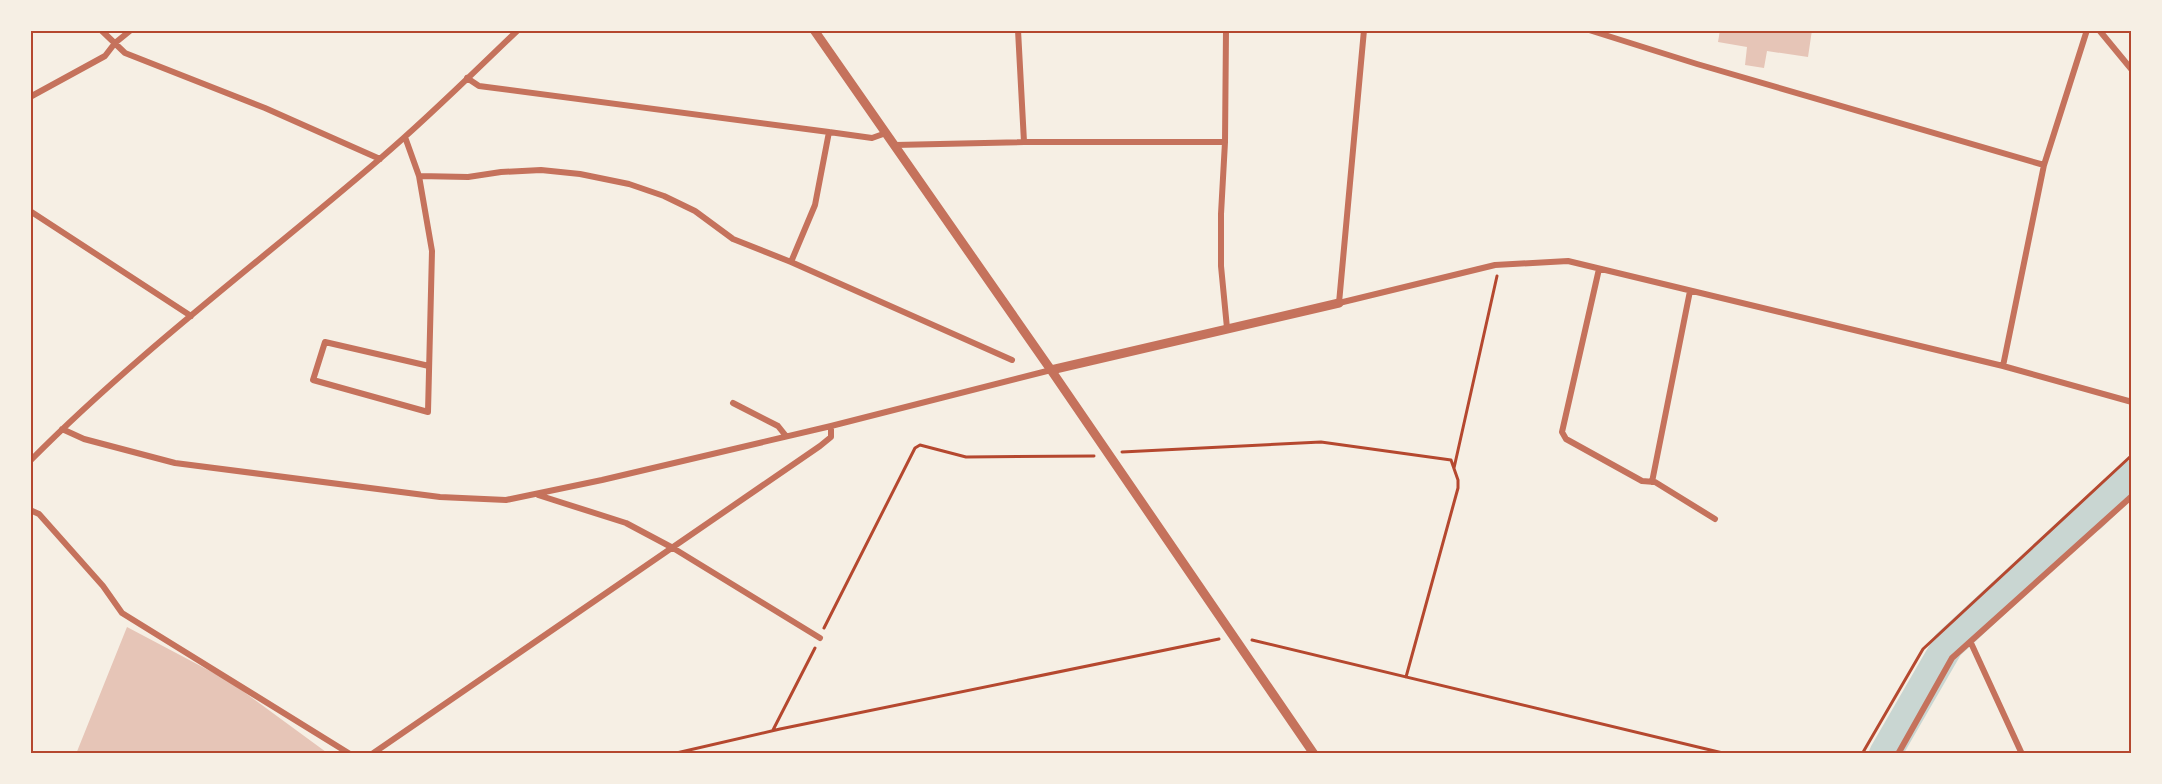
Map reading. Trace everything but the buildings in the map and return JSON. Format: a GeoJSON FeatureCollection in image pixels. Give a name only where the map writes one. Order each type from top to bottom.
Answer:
{"type":"FeatureCollection","features":[{"type":"Feature","properties":{"kind":"street"},"geometry":{"type":"LineString","coordinates":[[101,30],[125,53],[265,108],[381,159]]}},
{"type":"Feature","properties":{"kind":"street"},"geometry":{"type":"LineString","coordinates":[[30,97],[105,57],[115,43],[131,30]]}},
{"type":"Feature","properties":{"kind":"street"},"geometry":{"type":"LineString","coordinates":[[30,461],[62,429],[191,316],[429,117],[518,30]]}},
{"type":"Feature","properties":{"kind":"street"},"geometry":{"type":"LineString","coordinates":[[814,30],[1051,370],[1314,754]]}},
{"type":"Feature","properties":{"kind":"street"},"geometry":{"type":"LineString","coordinates":[[1018,30],[1024,142]]}},
{"type":"Feature","properties":{"kind":"street"},"geometry":{"type":"LineString","coordinates":[[1226,30],[1221,256],[1227,328]]}},
{"type":"Feature","properties":{"kind":"street"},"geometry":{"type":"LineString","coordinates":[[1340,303],[1364,30]]}},
{"type":"Feature","properties":{"kind":"street"},"geometry":{"type":"LineString","coordinates":[[1589,30],[1697,64],[2043,165]]}},
{"type":"Feature","properties":{"kind":"street"},"geometry":{"type":"LineString","coordinates":[[2003,366],[2043,165],[2087,30]]}},
{"type":"Feature","properties":{"kind":"street"},"geometry":{"type":"LineString","coordinates":[[2099,30],[2132,70]]}},
{"type":"Feature","properties":{"kind":"street"},"geometry":{"type":"LineString","coordinates":[[467,78],[479,86],[872,138],[886,133]]}},
{"type":"Feature","properties":{"kind":"street"},"geometry":{"type":"LineString","coordinates":[[791,262],[815,205],[829,132]]}},
{"type":"Feature","properties":{"kind":"street"},"geometry":{"type":"LineString","coordinates":[[405,137],[419,176],[432,251],[428,412],[313,380],[326,342],[429,366]]}},
{"type":"Feature","properties":{"kind":"street"},"geometry":{"type":"LineString","coordinates":[[895,146],[1024,142],[1225,142]]}},
{"type":"Feature","properties":{"kind":"street"},"geometry":{"type":"LineString","coordinates":[[419,176],[468,177],[501,172],[541,170],[580,174],[628,184],[664,196],[695,211],[732,239],[791,262],[1012,360]]}},
{"type":"Feature","properties":{"kind":"street"},"geometry":{"type":"LineString","coordinates":[[30,212],[191,316]]}},
{"type":"Feature","properties":{"kind":"street"},"geometry":{"type":"LineString","coordinates":[[62,429],[84,439],[175,463],[440,497],[506,500],[831,426],[1051,370],[1499,265],[1568,261],[2003,366],[2132,402]]}},
{"type":"Feature","properties":{"kind":"street"},"geometry":{"type":"LineString","coordinates":[[1599,268],[1562,432],[1566,439],[1642,481],[1655,482],[1715,519]]}},
{"type":"Feature","properties":{"kind":"street"},"geometry":{"type":"LineString","coordinates":[[1652,482],[1690,291]]}},
{"type":"Feature","properties":{"kind":"street"},"geometry":{"type":"LineString","coordinates":[[734,403],[778,426],[786,436]]}},
{"type":"Feature","properties":{"kind":"street"},"geometry":{"type":"LineString","coordinates":[[372,754],[820,447],[831,437],[831,426]]}},
{"type":"Feature","properties":{"kind":"street"},"geometry":{"type":"LineString","coordinates":[[536,495],[626,523],[673,548],[820,638]]}},
{"type":"Feature","properties":{"kind":"street"},"geometry":{"type":"LineString","coordinates":[[1898,754],[1952,658],[2132,496]]}},
{"type":"Feature","properties":{"kind":"street"},"geometry":{"type":"LineString","coordinates":[[30,510],[39,514],[103,586],[122,613],[350,754]]}},
{"type":"Feature","properties":{"kind":"street"},"geometry":{"type":"LineString","coordinates":[[1971,643],[2022,754]]}},
{"type":"Feature","properties":{"kind":"path"},"geometry":{"type":"LineString","coordinates":[[1454,469],[1499,265]]}},
{"type":"Feature","properties":{"kind":"path"},"geometry":{"type":"LineString","coordinates":[[773,730],[915,448],[920,445],[966,457],[1092,457],[1122,452],[1321,442],[1451,460],[1458,480],[1458,488],[1406,677]]}},
{"type":"Feature","properties":{"kind":"path"},"geometry":{"type":"LineString","coordinates":[[1862,754],[1923,649],[2132,455]]}},
{"type":"Feature","properties":{"kind":"path"},"geometry":{"type":"LineString","coordinates":[[672,754],[773,730],[1233,636],[1727,754]]}},
{"type":"Feature","properties":{"kind":"waterway"},"geometry":{"type":"LineString","coordinates":[[1885,754],[1948,645],[2132,476]]}}]}
